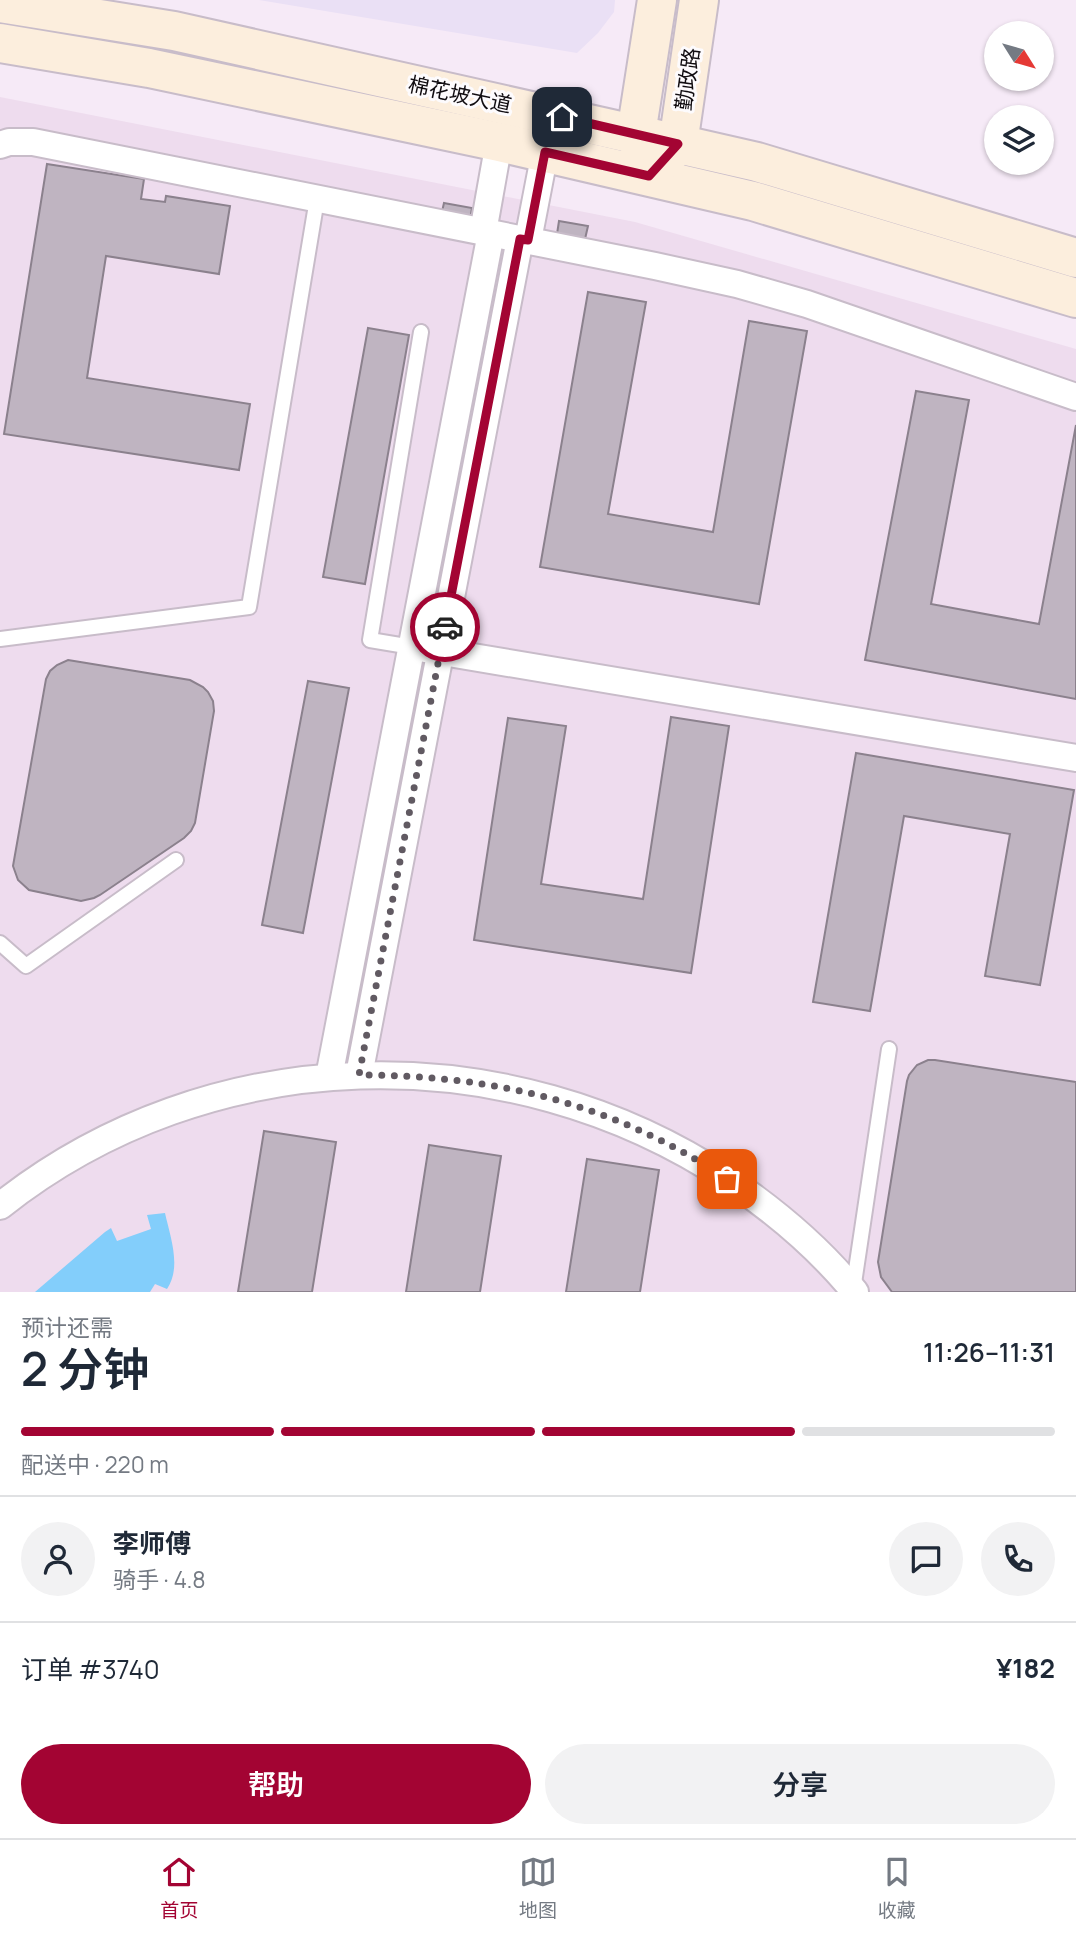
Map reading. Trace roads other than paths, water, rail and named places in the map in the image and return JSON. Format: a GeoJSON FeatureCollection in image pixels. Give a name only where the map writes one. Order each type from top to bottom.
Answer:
{"type":"FeatureCollection","features":[{"type":"Feature","properties":{"kind":"main road","name":"勤政路"},"geometry":{"type":"LineString","coordinates":[[649,176],[636,134],[657,0]]}},
{"type":"Feature","properties":{"kind":"main road","name":"勤政路"},"geometry":{"type":"LineString","coordinates":[[678,144],[699,0]]}},
{"type":"Feature","properties":{"kind":"main road","name":"棉花坡大道"},"geometry":{"type":"LineString","coordinates":[[0,3],[174,31],[757,162],[1076,258]]}},
{"type":"Feature","properties":{"kind":"main road","name":"棉花坡大道"},"geometry":{"type":"LineString","coordinates":[[0,43],[149,68],[649,176],[753,201],[1076,298]]}},
{"type":"Feature","properties":{"kind":"main road"},"geometry":{"type":"LineString","coordinates":[[649,176],[678,144]]}},
{"type":"Feature","properties":{"kind":"street"},"geometry":{"type":"LineString","coordinates":[[0,145],[9,142],[33,142],[737,284],[807,304],[1076,397]]}},
{"type":"Feature","properties":{"kind":"street"},"geometry":{"type":"LineString","coordinates":[[329,1077],[412,647],[487,232],[499,142]]}},
{"type":"Feature","properties":{"kind":"street"},"geometry":{"type":"LineString","coordinates":[[359,1075],[440,652],[524,240],[545,152]]}},
{"type":"Feature","properties":{"kind":"street"},"geometry":{"type":"LineString","coordinates":[[412,647],[1076,758]]}},
{"type":"Feature","properties":{"kind":"street"},"geometry":{"type":"LineString","coordinates":[[0,1206],[50,1170],[90,1147],[132,1127],[219,1096],[264,1086],[329,1077],[425,1076],[493,1084],[561,1101],[626,1124],[667,1143],[746,1191],[810,1245],[854,1291]]}},
{"type":"Feature","properties":{"kind":"lane"},"geometry":{"type":"LineString","coordinates":[[0,639],[249,607],[317,199]]}},
{"type":"Feature","properties":{"kind":"lane"},"geometry":{"type":"LineString","coordinates":[[412,647],[369,640],[421,332]]}},
{"type":"Feature","properties":{"kind":"lane"},"geometry":{"type":"LineString","coordinates":[[0,943],[26,965],[176,860]]}},
{"type":"Feature","properties":{"kind":"lane"},"geometry":{"type":"LineString","coordinates":[[854,1291],[889,1049]]}},
{"type":"Feature","properties":{"kind":"water"},"geometry":{"type":"Polygon","coordinates":[[[165,1213],[174,1261],[174,1271],[167,1289],[155,1284],[150,1292],[35,1292],[111,1228],[117,1241],[151,1229],[147,1215],[165,1213]]]}}]}
